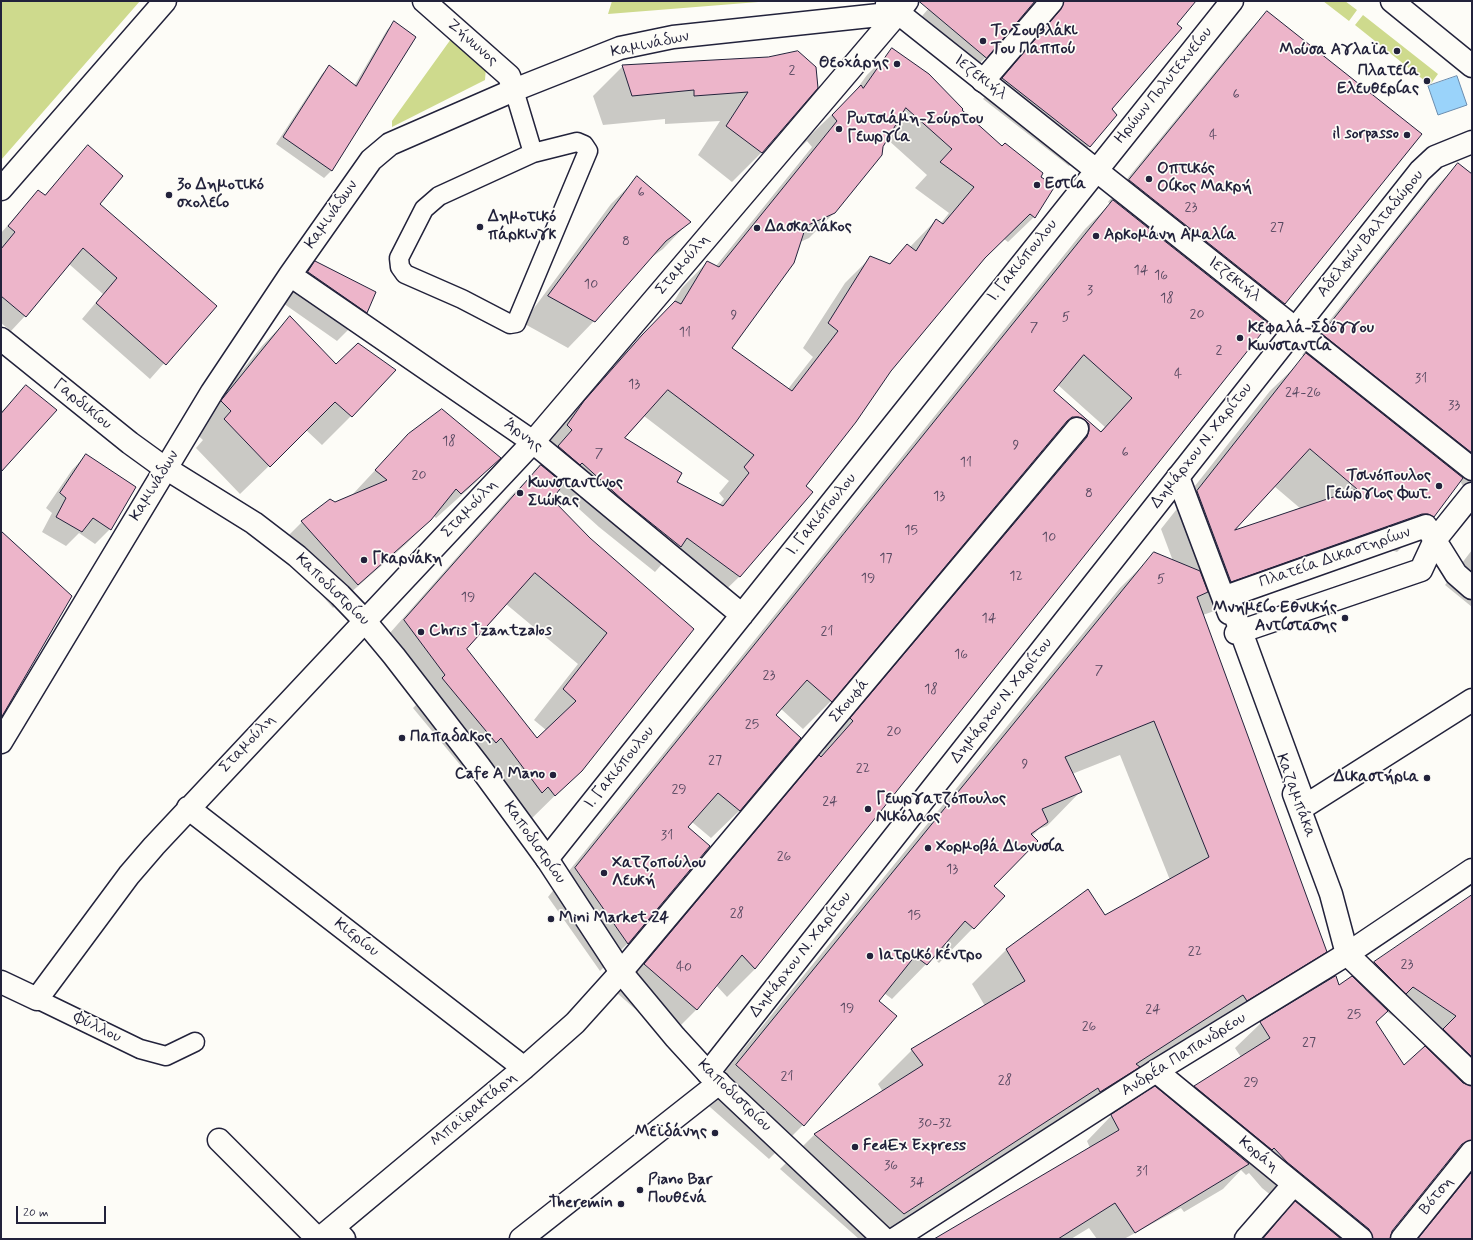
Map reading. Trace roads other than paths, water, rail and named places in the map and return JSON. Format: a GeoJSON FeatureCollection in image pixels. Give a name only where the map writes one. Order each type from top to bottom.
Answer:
{"type":"FeatureCollection","features":[{"type":"Feature","properties":{"kind":"street"},"geometry":{"type":"LineString","coordinates":[[1,189],[165,1]]}},
{"type":"Feature","properties":{"kind":"street","name":"Ζήνωνος"},"geometry":{"type":"LineString","coordinates":[[424,1],[509,76],[514,90]]}},
{"type":"Feature","properties":{"kind":"street"},"geometry":{"type":"LineString","coordinates":[[984,81],[1052,1]]}},
{"type":"Feature","properties":{"kind":"street","name":"Ηρώων Πολυτεχνείου"},"geometry":{"type":"LineString","coordinates":[[1096,170],[1232,1]]}},
{"type":"Feature","properties":{"kind":"street"},"geometry":{"type":"LineString","coordinates":[[1392,1],[1472,66]]}},
{"type":"Feature","properties":{"kind":"street","name":"Καμινάδων"},"geometry":{"type":"LineString","coordinates":[[1,742],[212,392],[290,275],[371,160],[390,144],[514,90],[620,48],[645,42],[896,5]]}},
{"type":"Feature","properties":{"kind":"street","name":"Ιεζεκιήλ"},"geometry":{"type":"LineString","coordinates":[[896,5],[984,81],[1472,469]]}},
{"type":"Feature","properties":{"kind":"street","name":"Σταμούλη"},"geometry":{"type":"LineString","coordinates":[[37,999],[129,875],[188,808],[533,442],[896,5]]}},
{"type":"Feature","properties":{"kind":"street","name":"Αδελφών Βαλταδώρου"},"geometry":{"type":"LineString","coordinates":[[1295,329],[1420,171],[1435,157],[1463,146]]}},
{"type":"Feature","properties":{"kind":"street","name":"Ι. Γακιόπουλου"},"geometry":{"type":"LineString","coordinates":[[547,859],[1096,170]]}},
{"type":"Feature","properties":{"kind":"street","name":"Άρνης"},"geometry":{"type":"LineString","coordinates":[[290,275],[533,442],[742,615]]}},
{"type":"Feature","properties":{"kind":"street","name":"Δημάρχου Ν. Χαρίτου"},"geometry":{"type":"LineString","coordinates":[[521,1239],[713,1078],[1178,477],[1295,329]]}},
{"type":"Feature","properties":{"kind":"street","name":"Γαρδικίου"},"geometry":{"type":"LineString","coordinates":[[1,339],[130,443],[166,468]]}},
{"type":"Feature","properties":{"kind":"street","name":"Σκουφά"},"geometry":{"type":"LineString","coordinates":[[621,972],[1077,428]]}},
{"type":"Feature","properties":{"kind":"street","name":"Καποδιστρίου"},"geometry":{"type":"LineString","coordinates":[[166,468],[254,523],[297,556],[335,590],[364,620],[479,766],[547,859],[621,972],[675,1037],[713,1078],[884,1239]]}},
{"type":"Feature","properties":{"kind":"street","name":"Καζαμπάκα"},"geometry":{"type":"LineString","coordinates":[[1178,477],[1238,632],[1331,894],[1347,954]]}},
{"type":"Feature","properties":{"kind":"street"},"geometry":{"type":"LineString","coordinates":[[1238,632],[1421,570],[1435,540],[1472,494]]}},
{"type":"Feature","properties":{"kind":"street","name":"Πλατεία Δικαστηρίων"},"geometry":{"type":"LineString","coordinates":[[1472,588],[1456,574],[1426,526],[1228,596],[1238,632],[1305,806],[1472,700]]}},
{"type":"Feature","properties":{"kind":"street","name":"Κιερίου"},"geometry":{"type":"LineString","coordinates":[[188,808],[524,1068]]}},
{"type":"Feature","properties":{"kind":"street","name":"Ανδρέα Παπανδρεου"},"geometry":{"type":"LineString","coordinates":[[895,1239],[1156,1071],[1347,954],[1472,870]]}},
{"type":"Feature","properties":{"kind":"street"},"geometry":{"type":"LineString","coordinates":[[1347,954],[1472,1074]]}},
{"type":"Feature","properties":{"kind":"street","name":"Μπαϊρακτάρη"},"geometry":{"type":"LineString","coordinates":[[329,1236],[575,1023],[621,972]]}},
{"type":"Feature","properties":{"kind":"street","name":"Φύλλου"},"geometry":{"type":"LineString","coordinates":[[1,982],[37,999]]}},
{"type":"Feature","properties":{"kind":"street","name":"Κοράη"},"geometry":{"type":"LineString","coordinates":[[1156,1071],[1361,1239]]}},
{"type":"Feature","properties":{"kind":"street"},"geometry":{"type":"LineString","coordinates":[[219,1140],[329,1236]]}},
{"type":"Feature","properties":{"kind":"street","name":"Βότση"},"geometry":{"type":"LineString","coordinates":[[1402,1239],[1472,1152]]}},
{"type":"Feature","properties":{"kind":"street"},"geometry":{"type":"LineString","coordinates":[[1246,1239],[1294,1184]]}},
{"type":"Feature","properties":{"kind":"lane"},"geometry":{"type":"LineString","coordinates":[[514,90],[533,153]]}},
{"type":"Feature","properties":{"kind":"lane"},"geometry":{"type":"LineString","coordinates":[[577,142],[584,145],[588,151],[520,319],[516,323],[510,324],[462,299],[405,274],[400,268],[399,258],[424,209],[439,196],[533,153],[577,142]]}},
{"type":"Feature","properties":{"kind":"lane","name":"Φύλλου"},"geometry":{"type":"LineString","coordinates":[[37,999],[140,1049],[166,1056],[195,1042]]}},
{"type":"Feature","properties":{"kind":"water"},"geometry":{"type":"Polygon","coordinates":[[[1457,76],[1467,105],[1438,115],[1428,86],[1457,76]]]}},
{"type":"Feature","properties":{"kind":"place","name":"Το Σουβλάκι Του Παππού"},"geometry":{"type":"Point","coordinates":[983,41]}},
{"type":"Feature","properties":{"kind":"place","name":"Μούσα Αγλαϊα"},"geometry":{"type":"Point","coordinates":[1397,51]}},
{"type":"Feature","properties":{"kind":"place","name":"Θεοχάρης"},"geometry":{"type":"Point","coordinates":[897,64]}},
{"type":"Feature","properties":{"kind":"place","name":"Πλατεία Ελευθερίας"},"geometry":{"type":"Point","coordinates":[1427,81]}},
{"type":"Feature","properties":{"kind":"place","name":"Ρωτσιάμη-Σούρτου Γεωργία"},"geometry":{"type":"Point","coordinates":[839,129]}},
{"type":"Feature","properties":{"kind":"place","name":"il sorpasso"},"geometry":{"type":"Point","coordinates":[1407,135]}},
{"type":"Feature","properties":{"kind":"place","name":"Οπτικός Οίκος Μακρή"},"geometry":{"type":"Point","coordinates":[1149,179]}},
{"type":"Feature","properties":{"kind":"place","name":"Εστία"},"geometry":{"type":"Point","coordinates":[1037,185]}},
{"type":"Feature","properties":{"kind":"place","name":"3ο Δημοτικό σχολείο"},"geometry":{"type":"Point","coordinates":[169,195]}},
{"type":"Feature","properties":{"kind":"place","name":"Δημοτικό πάρκινγκ"},"geometry":{"type":"Point","coordinates":[480,227]}},
{"type":"Feature","properties":{"kind":"place","name":"Δασκαλάκος"},"geometry":{"type":"Point","coordinates":[757,228]}},
{"type":"Feature","properties":{"kind":"place","name":"Αρκομάνη Αμαλία"},"geometry":{"type":"Point","coordinates":[1096,236]}},
{"type":"Feature","properties":{"kind":"place","name":"Κεφαλά-Σδόγγου Κωνσταντία"},"geometry":{"type":"Point","coordinates":[1240,338]}},
{"type":"Feature","properties":{"kind":"place","name":"Τσινόπουλος Γεώργιος Φωτ."},"geometry":{"type":"Point","coordinates":[1439,486]}},
{"type":"Feature","properties":{"kind":"place","name":"Κωνσταντίνος Σιώκας"},"geometry":{"type":"Point","coordinates":[520,493]}},
{"type":"Feature","properties":{"kind":"place","name":"Γκαρνάκη"},"geometry":{"type":"Point","coordinates":[364,560]}},
{"type":"Feature","properties":{"kind":"place","name":"Μνημείο Εθνικής Αντίστασης"},"geometry":{"type":"Point","coordinates":[1345,618]}},
{"type":"Feature","properties":{"kind":"place","name":"Chris Tzantzalos"},"geometry":{"type":"Point","coordinates":[421,632]}},
{"type":"Feature","properties":{"kind":"place","name":"Παπαδακος"},"geometry":{"type":"Point","coordinates":[402,738]}},
{"type":"Feature","properties":{"kind":"place","name":"Cafe A Mano"},"geometry":{"type":"Point","coordinates":[553,775]}},
{"type":"Feature","properties":{"kind":"place","name":"Δικαστήρια"},"geometry":{"type":"Point","coordinates":[1427,778]}},
{"type":"Feature","properties":{"kind":"place","name":"Γεωργατζόπουλος Νικόλαος"},"geometry":{"type":"Point","coordinates":[868,809]}},
{"type":"Feature","properties":{"kind":"place","name":"Χορμοβά Διονυσία"},"geometry":{"type":"Point","coordinates":[928,848]}},
{"type":"Feature","properties":{"kind":"place","name":"Χατζοπούλου Λευκή"},"geometry":{"type":"Point","coordinates":[604,873]}},
{"type":"Feature","properties":{"kind":"place","name":"Mini Market 24"},"geometry":{"type":"Point","coordinates":[551,919]}},
{"type":"Feature","properties":{"kind":"place","name":"Ιατρικό κέντρο"},"geometry":{"type":"Point","coordinates":[870,956]}},
{"type":"Feature","properties":{"kind":"place","name":"Μεϊδάνης"},"geometry":{"type":"Point","coordinates":[715,1133]}},
{"type":"Feature","properties":{"kind":"place","name":"FedEx Express"},"geometry":{"type":"Point","coordinates":[855,1147]}},
{"type":"Feature","properties":{"kind":"place","name":"Piano Bar Πουθενά"},"geometry":{"type":"Point","coordinates":[640,1190]}},
{"type":"Feature","properties":{"kind":"place","name":"Theremin"},"geometry":{"type":"Point","coordinates":[621,1204]}}]}
